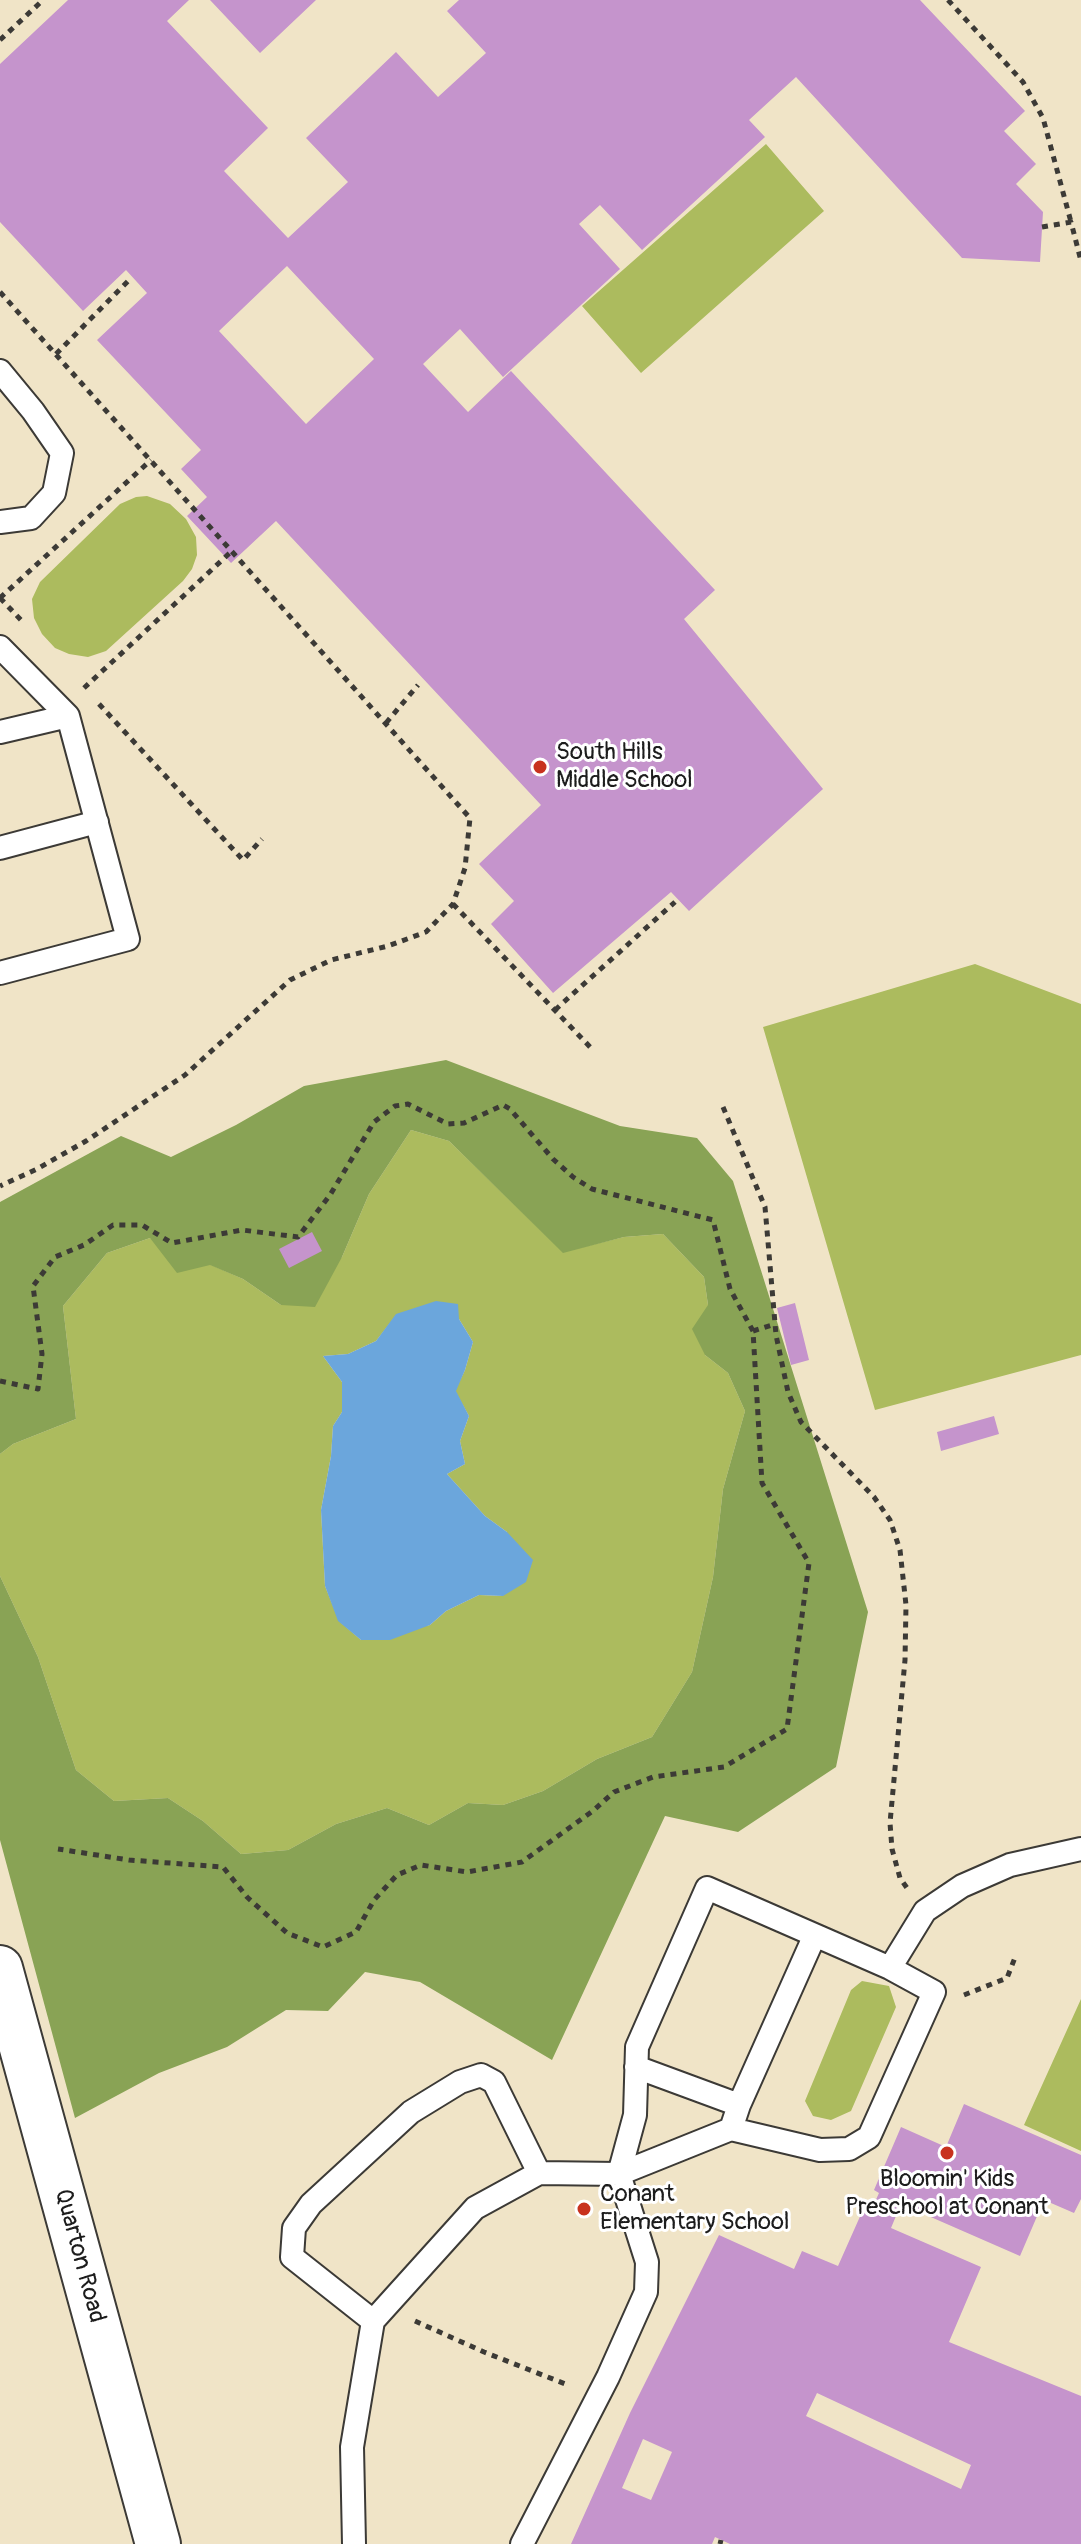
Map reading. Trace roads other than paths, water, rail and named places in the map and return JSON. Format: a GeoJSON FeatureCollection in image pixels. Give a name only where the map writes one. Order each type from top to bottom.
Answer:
{"type":"FeatureCollection","features":[{"type":"Feature","properties":{"kind":"street","name":"Quarton Road"},"geometry":{"type":"LineString","coordinates":[[0,1968],[158,2544]]}},
{"type":"Feature","properties":{"kind":"lane"},"geometry":{"type":"LineString","coordinates":[[0,371],[62,453],[54,493],[31,518],[0,522]]}},
{"type":"Feature","properties":{"kind":"lane"},"geometry":{"type":"LineString","coordinates":[[0,647],[68,716],[128,939],[0,973]]}},
{"type":"Feature","properties":{"kind":"lane"},"geometry":{"type":"LineString","coordinates":[[0,732],[68,716]]}},
{"type":"Feature","properties":{"kind":"lane"},"geometry":{"type":"LineString","coordinates":[[0,848],[97,822]]}},
{"type":"Feature","properties":{"kind":"lane"},"geometry":{"type":"LineString","coordinates":[[890,1968],[925,1911],[962,1886],[1010,1865],[1081,1849]]}},
{"type":"Feature","properties":{"kind":"lane"},"geometry":{"type":"LineString","coordinates":[[354,2544],[352,2447],[379,2315],[475,2208],[539,2173],[619,2174],[731,2129],[820,2150],[849,2149],[869,2137],[934,1992],[890,1968],[707,1888],[637,2047],[635,2115],[619,2174],[647,2262],[646,2292],[608,2377],[522,2544]]}},
{"type":"Feature","properties":{"kind":"lane"},"geometry":{"type":"LineString","coordinates":[[731,2129],[814,1937]]}},
{"type":"Feature","properties":{"kind":"lane"},"geometry":{"type":"LineString","coordinates":[[636,2067],[739,2105]]}},
{"type":"Feature","properties":{"kind":"lane"},"geometry":{"type":"LineString","coordinates":[[379,2315],[292,2257],[294,2228],[311,2204],[411,2112],[460,2082],[481,2075],[494,2082],[539,2173]]}},
{"type":"Feature","properties":{"kind":"water"},"geometry":{"type":"Polygon","coordinates":[[[436,1301],[458,1304],[459,1319],[473,1342],[456,1391],[469,1416],[460,1441],[465,1464],[447,1474],[485,1516],[507,1532],[533,1560],[526,1582],[503,1596],[479,1595],[446,1611],[430,1625],[390,1640],[361,1640],[338,1621],[325,1586],[321,1510],[333,1426],[342,1412],[342,1382],[323,1356],[348,1354],[376,1341],[396,1314],[436,1301]]]}},
{"type":"Feature","properties":{"kind":"place","name":"South Hills Middle School"},"geometry":{"type":"Point","coordinates":[540,767]}},
{"type":"Feature","properties":{"kind":"place","name":"Bloomin' Kids Preschool at Conant"},"geometry":{"type":"Point","coordinates":[947,2153]}},
{"type":"Feature","properties":{"kind":"place","name":"Conant Elementary School"},"geometry":{"type":"Point","coordinates":[584,2209]}}]}
